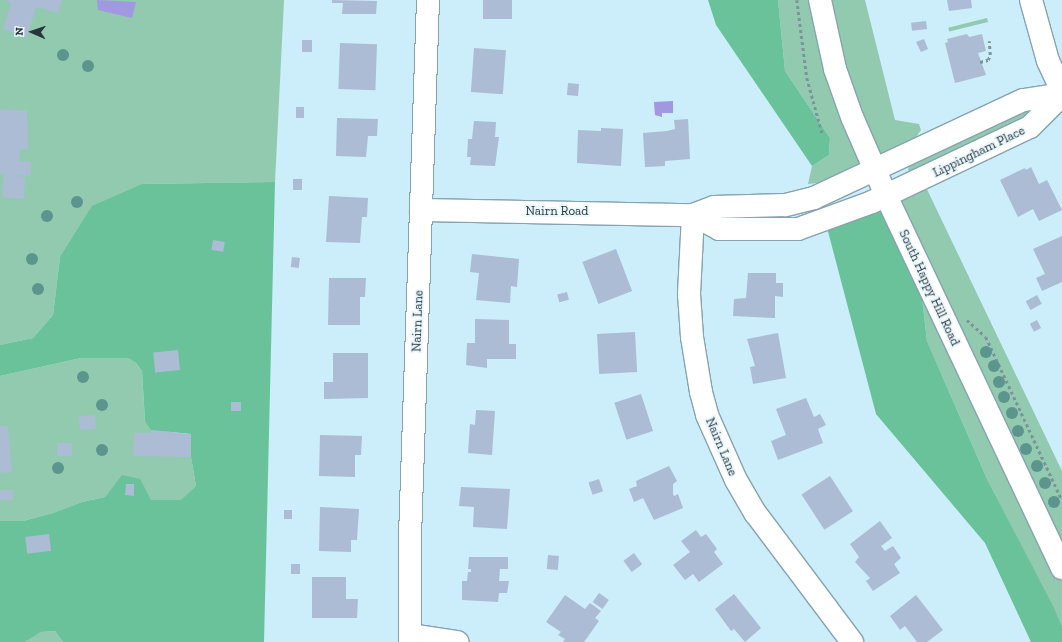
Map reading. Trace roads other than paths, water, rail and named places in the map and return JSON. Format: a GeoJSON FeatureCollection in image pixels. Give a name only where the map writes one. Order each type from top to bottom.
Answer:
{"type":"FeatureCollection","features":[{"type":"Feature","properties":{"kind":"street","name":"Nairn Lane"},"geometry":{"type":"LineString","coordinates":[[410,639],[410,537],[428,0]]}},
{"type":"Feature","properties":{"kind":"street","name":"South Happy Hill Road"},"geometry":{"type":"LineString","coordinates":[[820,0],[835,69],[875,170],[1062,568]]}},
{"type":"Feature","properties":{"kind":"street"},"geometry":{"type":"LineString","coordinates":[[1031,0],[1048,61],[1062,91]]}},
{"type":"Feature","properties":{"kind":"street","name":"Lippingham Place"},"geometry":{"type":"LineString","coordinates":[[875,170],[1023,100],[1062,94]]}},
{"type":"Feature","properties":{"kind":"street","name":"Lippingham Place"},"geometry":{"type":"LineString","coordinates":[[886,195],[1030,127],[1062,94]]}},
{"type":"Feature","properties":{"kind":"street","name":"Nairn Road"},"geometry":{"type":"LineString","coordinates":[[421,210],[693,215],[714,207],[785,205],[814,198],[875,170]]}},
{"type":"Feature","properties":{"kind":"street","name":"Nairn Road"},"geometry":{"type":"LineString","coordinates":[[693,215],[719,229],[798,229],[840,216],[886,195]]}},
{"type":"Feature","properties":{"kind":"street","name":"Nairn Lane"},"geometry":{"type":"LineString","coordinates":[[693,215],[689,294],[692,337],[701,392],[707,415],[736,480],[756,514],[852,642]]}},
{"type":"Feature","properties":{"kind":"street"},"geometry":{"type":"LineString","coordinates":[[410,639],[458,642]]}}]}
